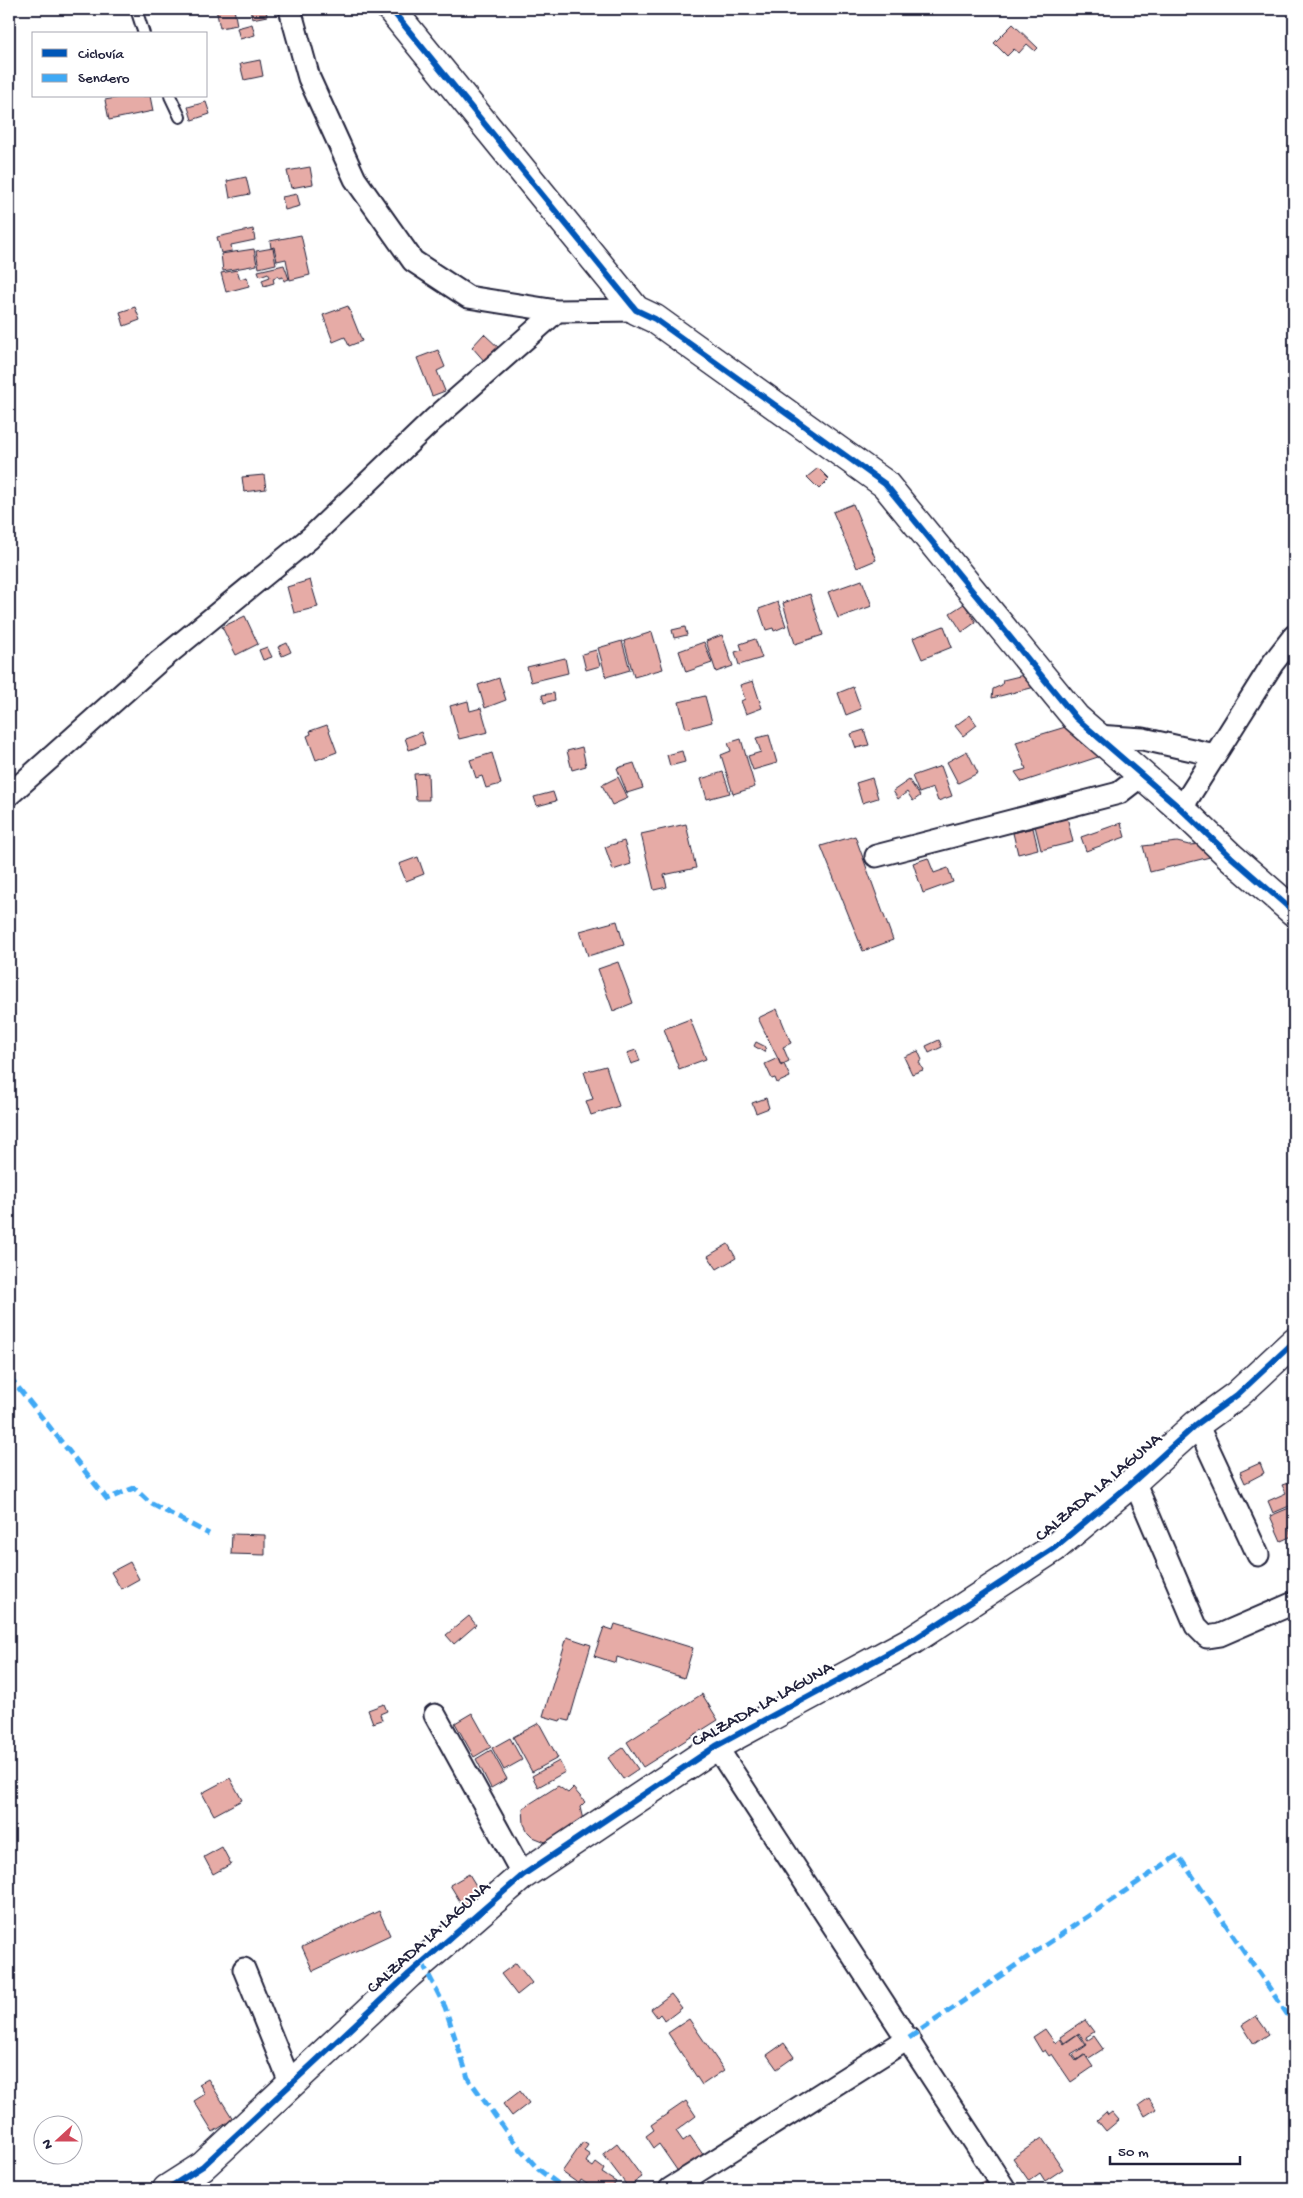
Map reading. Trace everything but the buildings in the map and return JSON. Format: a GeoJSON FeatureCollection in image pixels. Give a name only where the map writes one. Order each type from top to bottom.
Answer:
{"type":"FeatureCollection","features":[{"type":"Feature","properties":{"kind":"street"},"geometry":{"type":"LineString","coordinates":[[290,9],[309,78],[355,179],[413,261],[468,297],[557,311],[636,310]]}},
{"type":"Feature","properties":{"kind":"street"},"geometry":{"type":"LineString","coordinates":[[391,9],[636,310],[655,319],[885,484],[1076,718],[1140,776],[1181,809],[1231,857],[1294,912]]}},
{"type":"Feature","properties":{"kind":"street"},"geometry":{"type":"LineString","coordinates":[[9,794],[157,663],[310,538],[433,420],[557,311]]}},
{"type":"Feature","properties":{"kind":"street"},"geometry":{"type":"LineString","coordinates":[[1181,809],[1274,663],[1294,636]]}},
{"type":"Feature","properties":{"kind":"street"},"geometry":{"type":"LineString","coordinates":[[1096,736],[1143,739],[1215,755]]}},
{"type":"Feature","properties":{"kind":"street"},"geometry":{"type":"LineString","coordinates":[[876,856],[1120,792],[1140,776]]}},
{"type":"Feature","properties":{"kind":"street","name":"CALZADA LA LAGUNA"},"geometry":{"type":"LineString","coordinates":[[168,2189],[203,2166],[409,1974],[523,1876],[716,1746],[913,1640],[1054,1548],[1134,1481],[1197,1424],[1237,1395],[1294,1342]]}},
{"type":"Feature","properties":{"kind":"street"},"geometry":{"type":"LineString","coordinates":[[1197,1424],[1258,1555]]}},
{"type":"Feature","properties":{"kind":"street"},"geometry":{"type":"LineString","coordinates":[[1134,1481],[1196,1626],[1207,1637],[1220,1635],[1294,1603]]}},
{"type":"Feature","properties":{"kind":"street"},"geometry":{"type":"LineString","coordinates":[[435,1715],[523,1876]]}},
{"type":"Feature","properties":{"kind":"street"},"geometry":{"type":"LineString","coordinates":[[716,1746],[909,2038],[1005,2189]]}},
{"type":"Feature","properties":{"kind":"street"},"geometry":{"type":"LineString","coordinates":[[244,1969],[291,2084]]}},
{"type":"Feature","properties":{"kind":"street"},"geometry":{"type":"LineString","coordinates":[[670,2189],[909,2038]]}},
{"type":"Feature","properties":{"kind":"lane"},"geometry":{"type":"LineString","coordinates":[[136,9],[143,32]]}},
{"type":"Feature","properties":{"kind":"lane"},"geometry":{"type":"LineString","coordinates":[[171,98],[180,117]]}},
{"type":"Feature","properties":{"kind":"marked path"},"geometry":{"type":"LineString","coordinates":[[9,1376],[107,1499],[134,1488],[150,1503],[209,1534]]}},
{"type":"Feature","properties":{"kind":"marked path"},"geometry":{"type":"LineString","coordinates":[[909,2038],[1178,1855],[1294,2024]]}},
{"type":"Feature","properties":{"kind":"marked path"},"geometry":{"type":"LineString","coordinates":[[422,1962],[445,2007],[468,2078],[511,2138],[538,2169],[565,2189]]}},
{"type":"Feature","properties":{"kind":"cycle path"},"geometry":{"type":"LineString","coordinates":[[391,9],[636,310],[655,319],[885,484],[1076,718],[1181,809],[1231,857],[1294,912]]}},
{"type":"Feature","properties":{"kind":"cycle path"},"geometry":{"type":"LineString","coordinates":[[167,2189],[203,2166],[409,1974],[523,1875],[716,1746],[913,1640],[1054,1548],[1134,1481],[1197,1424],[1237,1395],[1294,1342]]}}]}
